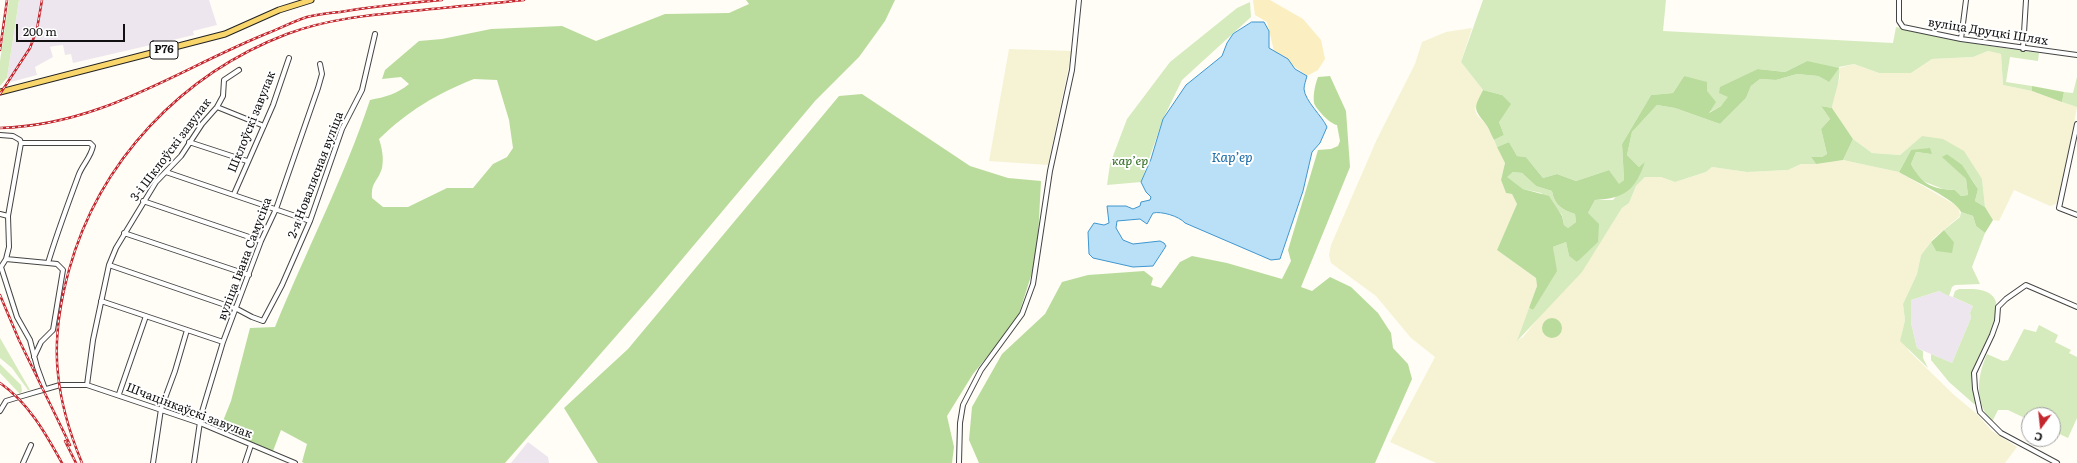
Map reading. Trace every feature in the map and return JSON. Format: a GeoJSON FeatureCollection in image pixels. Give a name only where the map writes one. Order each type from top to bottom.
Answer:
{"type":"FeatureCollection","features":[{"type":"Feature","properties":{"kind":"main road","name":"Р76"},"geometry":{"type":"LineString","coordinates":[[0,92],[225,34],[284,8],[311,0]]}},
{"type":"Feature","properties":{"kind":"street"},"geometry":{"type":"LineString","coordinates":[[959,463],[960,423],[963,405],[981,370],[1022,314],[1033,284],[1050,171],[1072,70],[1079,0]]}},
{"type":"Feature","properties":{"kind":"street","name":"вуліца Друцкі Шлях"},"geometry":{"type":"LineString","coordinates":[[1899,0],[1899,21],[1903,27],[1961,40],[2077,55]]}},
{"type":"Feature","properties":{"kind":"street"},"geometry":{"type":"LineString","coordinates":[[1961,40],[1966,0]]}},
{"type":"Feature","properties":{"kind":"street"},"geometry":{"type":"LineString","coordinates":[[2023,49],[2026,0]]}},
{"type":"Feature","properties":{"kind":"street","name":"2-я Новалясная вуліца"},"geometry":{"type":"LineString","coordinates":[[237,309],[260,321],[266,319],[310,221],[342,129],[362,90],[375,34]]}},
{"type":"Feature","properties":{"kind":"street","name":"Шклоўскі завулак"},"geometry":{"type":"LineString","coordinates":[[234,194],[247,161],[264,126],[289,58]]}},
{"type":"Feature","properties":{"kind":"street","name":"вуліца Івана Самусіка"},"geometry":{"type":"LineString","coordinates":[[194,463],[200,423],[223,342],[237,309],[261,242],[276,208],[318,88],[322,74],[320,64]]}},
{"type":"Feature","properties":{"kind":"street","name":"3-і Шклоўскі завулак"},"geometry":{"type":"LineString","coordinates":[[87,385],[93,340],[109,265],[124,233],[143,201],[181,156],[202,124],[218,107],[223,96],[224,80],[239,70]]}},
{"type":"Feature","properties":{"kind":"street"},"geometry":{"type":"LineString","coordinates":[[218,107],[264,126]]}},
{"type":"Feature","properties":{"kind":"street"},"geometry":{"type":"LineString","coordinates":[[2077,124],[2076,138],[2059,208],[2077,215]]}},
{"type":"Feature","properties":{"kind":"street"},"geometry":{"type":"LineString","coordinates":[[0,135],[13,136],[20,140],[8,216],[9,246],[6,259],[1,267],[17,317],[30,340],[45,389]]}},
{"type":"Feature","properties":{"kind":"street"},"geometry":{"type":"LineString","coordinates":[[20,143],[90,142],[93,146],[91,153],[80,171],[48,263]]}},
{"type":"Feature","properties":{"kind":"street"},"geometry":{"type":"LineString","coordinates":[[189,142],[247,161]]}},
{"type":"Feature","properties":{"kind":"street"},"geometry":{"type":"LineString","coordinates":[[166,172],[276,208],[310,221]]}},
{"type":"Feature","properties":{"kind":"street"},"geometry":{"type":"LineString","coordinates":[[143,201],[261,242]]}},
{"type":"Feature","properties":{"kind":"street"},"geometry":{"type":"LineString","coordinates":[[0,214],[8,216]]}},
{"type":"Feature","properties":{"kind":"street"},"geometry":{"type":"LineString","coordinates":[[124,233],[249,275]]}},
{"type":"Feature","properties":{"kind":"street"},"geometry":{"type":"LineString","coordinates":[[6,259],[57,264],[63,270],[53,330],[42,342],[34,357]]}},
{"type":"Feature","properties":{"kind":"street"},"geometry":{"type":"LineString","coordinates":[[109,265],[237,309]]}},
{"type":"Feature","properties":{"kind":"street"},"geometry":{"type":"LineString","coordinates":[[2057,463],[2001,433],[1991,424],[1980,412],[1975,389],[1974,373],[1992,335],[1997,321],[1998,307],[2016,290],[2026,284],[2077,307]]}},
{"type":"Feature","properties":{"kind":"street"},"geometry":{"type":"LineString","coordinates":[[102,301],[223,342]]}},
{"type":"Feature","properties":{"kind":"street"},"geometry":{"type":"LineString","coordinates":[[119,394],[146,316]]}},
{"type":"Feature","properties":{"kind":"street"},"geometry":{"type":"LineString","coordinates":[[153,463],[161,409],[175,371],[187,330]]}},
{"type":"Feature","properties":{"kind":"street","name":"Шчацінкаўскі завулак"},"geometry":{"type":"LineString","coordinates":[[0,411],[6,401],[45,389],[60,385],[87,385],[119,394],[200,423],[295,463]]}},
{"type":"Feature","properties":{"kind":"street"},"geometry":{"type":"LineString","coordinates":[[23,463],[31,445]]}},
{"type":"Feature","properties":{"kind":"street"},"geometry":{"type":"LineString","coordinates":[[245,463],[251,445]]}},
{"type":"Feature","properties":{"kind":"shaded area"},"geometry":{"type":"Polygon","coordinates":[[[19,0],[209,0],[217,25],[193,31],[194,35],[73,63],[71,54],[65,55],[63,45],[50,47],[53,57],[35,67],[37,75],[11,82],[7,78],[19,0]]]}},
{"type":"Feature","properties":{"kind":"shaded area"},"geometry":{"type":"Polygon","coordinates":[[[1472,28],[1461,62],[1483,90],[1475,109],[1477,115],[1486,124],[1505,163],[1501,180],[1506,193],[1512,194],[1517,204],[1497,250],[1536,278],[1537,286],[1518,340],[1523,337],[1605,235],[1622,208],[1629,203],[1636,186],[1645,177],[1661,177],[1675,182],[1706,172],[1712,167],[1747,172],[1788,170],[1801,164],[1843,160],[1899,172],[1959,207],[1960,216],[1933,239],[1921,255],[1917,274],[1903,304],[1905,320],[1901,337],[1909,351],[1953,394],[1977,414],[1992,431],[2017,447],[2005,463],[1436,463],[1390,442],[1435,357],[1411,338],[1376,296],[1331,263],[1329,255],[1331,245],[1377,139],[1415,64],[1422,42],[1446,32],[1472,28]]]}},
{"type":"Feature","properties":{"kind":"shaded area"},"geometry":{"type":"Polygon","coordinates":[[[1009,49],[1072,51],[1048,165],[989,161],[1009,49]]]}},
{"type":"Feature","properties":{"kind":"shaded area"},"geometry":{"type":"Polygon","coordinates":[[[1988,51],[2001,54],[2003,85],[2032,91],[2077,107],[2064,178],[2056,204],[2050,206],[2014,190],[1999,221],[1993,220],[1985,207],[1982,179],[1922,136],[1900,155],[1872,153],[1853,139],[1832,108],[1834,92],[1840,78],[1839,68],[1854,64],[1879,73],[1911,73],[1932,59],[1973,57],[1988,51]]]}},
{"type":"Feature","properties":{"kind":"shaded area"},"geometry":{"type":"Polygon","coordinates":[[[1939,291],[1973,306],[1970,313],[1971,318],[1952,363],[1917,348],[1911,323],[1911,300],[1939,291]]]}},
{"type":"Feature","properties":{"kind":"shaded area"},"geometry":{"type":"Polygon","coordinates":[[[528,442],[548,457],[549,463],[511,463],[528,442]]]}},
{"type":"Feature","properties":{"kind":"green space"},"geometry":{"type":"Polygon","coordinates":[[[9,0],[19,0],[7,78],[0,86],[0,61],[9,0]]]}},
{"type":"Feature","properties":{"kind":"green space"},"geometry":{"type":"Polygon","coordinates":[[[746,0],[895,0],[885,21],[859,57],[815,101],[652,295],[505,463],[304,463],[302,462],[307,444],[281,430],[273,451],[247,441],[221,426],[231,401],[250,328],[275,327],[349,158],[370,100],[391,95],[409,84],[401,77],[382,79],[385,70],[419,41],[442,39],[491,29],[562,26],[596,41],[665,14],[729,13],[749,4],[746,0]],[[474,79],[435,97],[401,120],[379,139],[383,164],[373,188],[372,198],[383,207],[408,207],[447,188],[473,188],[493,164],[507,157],[513,148],[509,120],[497,80],[474,79]]]}},
{"type":"Feature","properties":{"kind":"green space"},"geometry":{"type":"Polygon","coordinates":[[[1483,0],[1666,0],[1663,31],[1893,43],[1896,27],[1977,44],[2039,53],[2038,61],[2010,57],[2006,82],[2032,86],[2032,91],[2003,85],[2001,54],[1988,51],[1973,57],[1932,59],[1911,73],[1879,73],[1854,64],[1839,67],[1838,82],[1832,108],[1821,106],[1830,119],[1821,129],[1827,154],[1822,157],[1811,157],[1816,164],[1801,164],[1788,170],[1747,172],[1712,167],[1706,172],[1675,182],[1661,177],[1645,177],[1636,186],[1629,203],[1622,208],[1582,272],[1517,341],[1529,308],[1533,310],[1554,259],[1553,247],[1566,242],[1569,256],[1578,262],[1588,213],[1595,200],[1613,200],[1645,163],[1639,167],[1627,155],[1632,132],[1657,105],[1675,108],[1720,124],[1746,98],[1751,86],[1760,79],[1776,80],[1797,74],[1818,76],[1829,82],[1807,61],[1785,72],[1758,69],[1721,106],[1708,113],[1684,76],[1673,93],[1651,95],[1622,144],[1624,180],[1619,185],[1609,170],[1576,181],[1557,174],[1543,178],[1526,157],[1517,156],[1509,142],[1497,147],[1494,140],[1504,135],[1499,122],[1502,95],[1483,90],[1461,62],[1483,0]]]}},
{"type":"Feature","properties":{"kind":"green space","name":"карʼер"},"geometry":{"type":"Polygon","coordinates":[[[1250,2],[1251,17],[1182,80],[1163,119],[1141,182],[1107,185],[1110,164],[1127,119],[1170,62],[1237,8],[1250,2]]]}},
{"type":"Feature","properties":{"kind":"green space"},"geometry":{"type":"Polygon","coordinates":[[[1807,61],[1839,68],[1829,82],[1818,76],[1797,74],[1776,80],[1760,79],[1751,86],[1746,98],[1720,124],[1675,108],[1657,105],[1632,132],[1627,155],[1639,167],[1645,162],[1633,186],[1628,191],[1614,197],[1595,200],[1588,213],[1599,224],[1598,242],[1577,262],[1569,256],[1566,242],[1553,247],[1557,271],[1533,310],[1529,308],[1537,286],[1536,278],[1497,250],[1517,204],[1512,194],[1506,193],[1501,180],[1505,163],[1497,147],[1509,142],[1517,156],[1526,157],[1543,178],[1557,174],[1576,181],[1609,170],[1619,184],[1624,180],[1622,144],[1651,95],[1673,93],[1684,76],[1707,82],[1707,91],[1716,102],[1709,113],[1721,106],[1728,97],[1719,93],[1720,87],[1758,69],[1785,72],[1807,61]],[[1513,172],[1507,177],[1523,189],[1549,196],[1562,216],[1564,225],[1568,228],[1576,222],[1575,214],[1567,211],[1557,203],[1552,191],[1536,186],[1522,173],[1513,172]]]}},
{"type":"Feature","properties":{"kind":"green space"},"geometry":{"type":"Polygon","coordinates":[[[1330,76],[1346,111],[1350,167],[1301,287],[1312,291],[1330,277],[1351,287],[1378,313],[1391,333],[1393,348],[1408,364],[1412,379],[1375,463],[979,463],[969,440],[972,407],[1002,354],[1045,314],[1062,282],[1088,275],[1144,271],[1153,278],[1151,285],[1161,288],[1180,262],[1192,256],[1227,263],[1282,279],[1291,261],[1288,250],[1318,150],[1331,149],[1338,146],[1340,141],[1337,125],[1324,116],[1317,109],[1314,103],[1314,90],[1318,77],[1330,76]]]}},
{"type":"Feature","properties":{"kind":"green space"},"geometry":{"type":"Polygon","coordinates":[[[2077,77],[2077,107],[2062,102],[2064,92],[2073,93],[2077,77]]]}},
{"type":"Feature","properties":{"kind":"green space"},"geometry":{"type":"Polygon","coordinates":[[[2032,86],[2064,92],[2062,102],[2032,91],[2032,86]]]}},
{"type":"Feature","properties":{"kind":"green space"},"geometry":{"type":"Polygon","coordinates":[[[1483,90],[1502,95],[1511,104],[1499,122],[1504,135],[1494,140],[1476,108],[1483,90]]]}},
{"type":"Feature","properties":{"kind":"green space"},"geometry":{"type":"Polygon","coordinates":[[[862,94],[970,166],[1008,178],[1041,181],[1037,257],[1017,320],[973,374],[947,416],[954,447],[952,463],[598,463],[564,408],[628,349],[839,96],[862,94]]]}},
{"type":"Feature","properties":{"kind":"green space"},"geometry":{"type":"Polygon","coordinates":[[[1821,106],[1832,108],[1853,139],[1843,160],[1816,164],[1811,157],[1822,157],[1827,154],[1821,129],[1830,119],[1821,106]]]}},
{"type":"Feature","properties":{"kind":"green space"},"geometry":{"type":"Polygon","coordinates":[[[1922,136],[1943,139],[1964,151],[1982,179],[1985,207],[1975,201],[1978,189],[1971,179],[1947,154],[1943,157],[1966,179],[1968,195],[1961,196],[1955,190],[1943,189],[1920,180],[1911,164],[1916,152],[1932,154],[1911,150],[1899,172],[1843,160],[1853,139],[1872,153],[1900,155],[1922,136]]]}},
{"type":"Feature","properties":{"kind":"green space"},"geometry":{"type":"Polygon","coordinates":[[[1930,148],[1932,154],[1916,152],[1911,164],[1915,171],[1919,177],[1928,184],[1934,187],[1955,190],[1961,196],[1968,195],[1966,179],[1942,157],[1947,154],[1962,165],[1978,189],[1975,201],[1985,207],[1993,220],[1985,233],[1976,226],[1973,216],[1961,212],[1958,207],[1943,196],[1899,172],[1911,150],[1930,148]]]}},
{"type":"Feature","properties":{"kind":"green space"},"geometry":{"type":"Polygon","coordinates":[[[1513,172],[1522,173],[1536,186],[1552,191],[1555,200],[1560,206],[1575,214],[1576,222],[1568,228],[1564,225],[1562,215],[1541,193],[1523,189],[1506,177],[1513,172]]]}},
{"type":"Feature","properties":{"kind":"green space"},"geometry":{"type":"Polygon","coordinates":[[[1961,212],[1973,216],[1976,226],[1985,233],[1972,267],[1980,284],[1955,285],[1952,287],[1949,296],[1939,291],[1911,300],[1911,323],[1917,348],[1923,351],[1923,358],[1928,368],[1900,341],[1905,320],[1903,304],[1917,274],[1921,255],[1931,242],[1936,251],[1954,242],[1944,230],[1960,217],[1961,212]]]}},
{"type":"Feature","properties":{"kind":"green space"},"geometry":{"type":"Polygon","coordinates":[[[1944,230],[1954,242],[1952,253],[1936,251],[1931,242],[1944,230]]]}},
{"type":"Feature","properties":{"kind":"green space"},"geometry":{"type":"Polygon","coordinates":[[[1959,289],[1977,289],[1987,292],[1994,298],[1997,307],[1993,329],[1974,374],[1977,403],[1974,404],[1949,382],[1931,360],[1931,354],[1952,363],[1971,318],[1970,313],[1973,306],[1953,297],[1955,291],[1959,289]]]}},
{"type":"Feature","properties":{"kind":"green space"},"geometry":{"type":"Polygon","coordinates":[[[1552,318],[1559,321],[1562,328],[1559,335],[1552,338],[1545,335],[1542,328],[1545,321],[1552,318]]]}},
{"type":"Feature","properties":{"kind":"green space"},"geometry":{"type":"Polygon","coordinates":[[[2039,325],[2058,335],[2055,342],[2071,350],[2069,353],[2077,357],[2077,418],[2068,438],[2061,435],[2061,407],[2021,407],[2021,416],[2008,410],[1998,410],[1992,422],[1982,406],[1979,380],[1987,354],[2003,361],[2008,360],[2024,329],[2036,332],[2039,325]]]}},
{"type":"Feature","properties":{"kind":"green space"},"geometry":{"type":"Polygon","coordinates":[[[0,338],[30,390],[28,390],[12,368],[0,358],[0,338]]]}},
{"type":"Feature","properties":{"kind":"green space"},"geometry":{"type":"Polygon","coordinates":[[[0,364],[21,385],[22,391],[20,394],[0,373],[0,364]]]}},
{"type":"Feature","properties":{"kind":"sand"},"geometry":{"type":"Polygon","coordinates":[[[1253,0],[1270,0],[1303,19],[1321,40],[1325,59],[1318,70],[1307,76],[1274,51],[1267,22],[1255,15],[1253,0]]]}},
{"type":"Feature","properties":{"kind":"water","name":"Карʼер"},"geometry":{"type":"Polygon","coordinates":[[[1252,22],[1264,22],[1269,31],[1269,48],[1288,59],[1295,69],[1307,76],[1304,87],[1305,94],[1327,127],[1320,143],[1312,152],[1303,191],[1280,259],[1271,260],[1165,213],[1153,213],[1147,224],[1140,219],[1117,221],[1116,228],[1123,240],[1133,244],[1160,241],[1164,243],[1166,246],[1153,266],[1133,267],[1093,258],[1089,254],[1088,232],[1094,223],[1104,225],[1109,223],[1107,206],[1126,206],[1133,209],[1140,206],[1141,202],[1150,200],[1151,197],[1146,192],[1141,182],[1151,159],[1163,119],[1186,85],[1222,56],[1227,43],[1233,34],[1252,22]]]}},
{"type":"Feature","properties":{"kind":"railway"},"geometry":{"type":"LineString","coordinates":[[0,50],[7,0]]}},
{"type":"Feature","properties":{"kind":"railway"},"geometry":{"type":"LineString","coordinates":[[0,94],[30,48],[37,29],[42,0]]}},
{"type":"Feature","properties":{"kind":"railway"},"geometry":{"type":"LineString","coordinates":[[0,128],[37,125],[72,117],[106,106],[170,79],[234,48],[307,17],[378,6],[442,0]]}},
{"type":"Feature","properties":{"kind":"railway"},"geometry":{"type":"LineString","coordinates":[[82,463],[61,397],[58,374],[57,334],[63,295],[69,270],[83,230],[101,193],[123,158],[150,126],[180,98],[213,72],[249,51],[287,34],[333,21],[364,16],[524,0]]}},
{"type":"Feature","properties":{"kind":"railway"},"geometry":{"type":"LineString","coordinates":[[0,295],[19,340],[70,445]]}},
{"type":"Feature","properties":{"kind":"railway"},"geometry":{"type":"LineString","coordinates":[[0,383],[19,399],[36,419],[62,463]]}},
{"type":"Feature","properties":{"kind":"railway"},"geometry":{"type":"LineString","coordinates":[[65,441],[76,463]]}}]}
